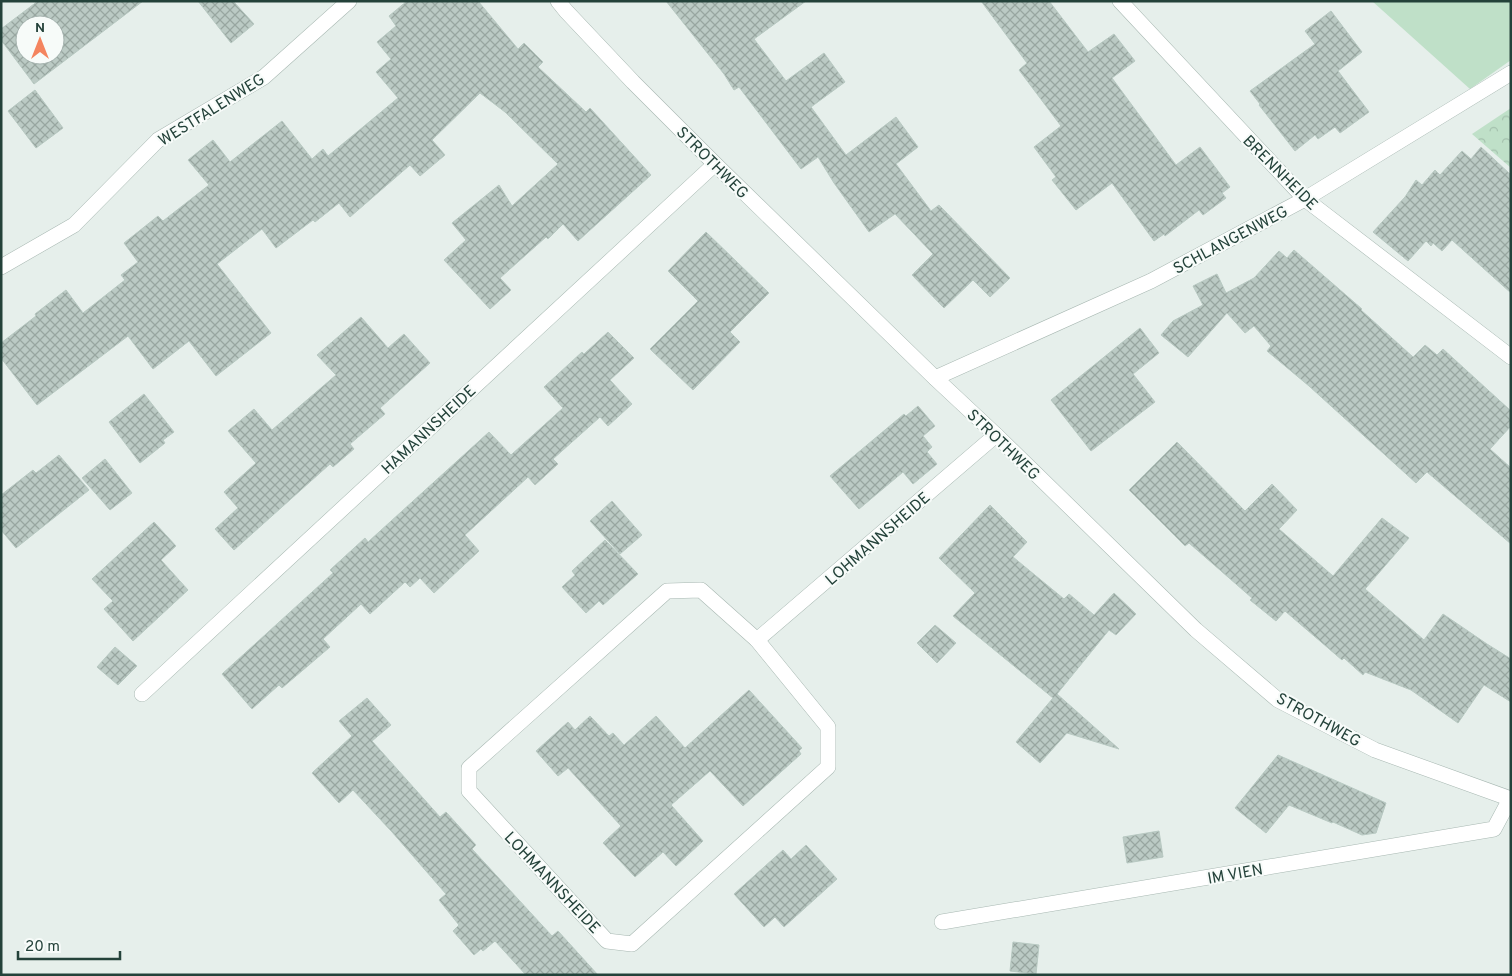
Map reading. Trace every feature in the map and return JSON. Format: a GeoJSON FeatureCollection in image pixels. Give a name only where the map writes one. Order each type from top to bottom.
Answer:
{"type":"FeatureCollection","features":[{"type":"Feature","properties":{"kind":"street","name":"WESTFALENWEG"},"geometry":{"type":"LineString","coordinates":[[1,267],[74,225],[158,140],[264,77],[348,1]]}},
{"type":"Feature","properties":{"kind":"street","name":"STROTHWEG"},"geometry":{"type":"LineString","coordinates":[[558,1],[633,82],[935,378],[1196,630],[1278,700],[1375,750],[1510,799]]}},
{"type":"Feature","properties":{"kind":"street","name":"BRENNHEIDE"},"geometry":{"type":"LineString","coordinates":[[1120,1],[1305,200],[1511,357]]}},
{"type":"Feature","properties":{"kind":"street","name":"SCHLANGENWEG"},"geometry":{"type":"LineString","coordinates":[[935,378],[1151,281],[1305,200],[1511,72]]}},
{"type":"Feature","properties":{"kind":"street","name":"HAMANNSHEIDE"},"geometry":{"type":"LineString","coordinates":[[142,694],[715,164]]}},
{"type":"Feature","properties":{"kind":"street","name":"LOHMANNSHEIDE"},"geometry":{"type":"LineString","coordinates":[[757,640],[996,435]]}},
{"type":"Feature","properties":{"kind":"street","name":"LOHMANNSHEIDE"},"geometry":{"type":"LineString","coordinates":[[701,590],[757,640],[828,727],[828,767],[632,944],[607,941],[469,791],[470,768],[667,591],[701,590]]}},
{"type":"Feature","properties":{"kind":"street","name":"IM VIEN"},"geometry":{"type":"LineString","coordinates":[[942,922],[1494,829],[1510,799]]}},
{"type":"Feature","properties":{"kind":"green space"},"geometry":{"type":"Polygon","coordinates":[[[1372,1],[1511,1],[1511,60],[1470,89],[1372,1]]]}},
{"type":"Feature","properties":{"kind":"green space"},"geometry":{"type":"Polygon","coordinates":[[[1511,108],[1511,168],[1472,134],[1511,108]]]}},
{"type":"Feature","properties":{"kind":"building"},"geometry":{"type":"Polygon","coordinates":[[[38,1],[143,1],[65,60],[65,15],[20,15],[38,1]]]}},
{"type":"Feature","properties":{"kind":"building"},"geometry":{"type":"Polygon","coordinates":[[[198,1],[233,1],[254,24],[231,43],[198,1]]]}},
{"type":"Feature","properties":{"kind":"building"},"geometry":{"type":"Polygon","coordinates":[[[407,1],[478,1],[518,49],[524,43],[543,62],[538,67],[586,112],[590,108],[651,175],[578,241],[563,224],[548,239],[546,237],[500,278],[511,290],[490,309],[444,260],[466,240],[452,223],[499,185],[512,206],[558,164],[505,112],[480,93],[432,140],[445,155],[420,176],[410,165],[350,217],[339,203],[315,222],[313,220],[276,248],[262,229],[217,264],[271,333],[216,376],[189,341],[153,369],[128,336],[37,405],[1,358],[1,343],[66,290],[83,313],[125,280],[121,275],[138,262],[124,243],[158,216],[163,221],[209,185],[188,160],[213,140],[230,162],[282,121],[312,159],[323,149],[328,156],[398,98],[376,72],[391,59],[377,42],[396,26],[389,16],[407,1]]]}},
{"type":"Feature","properties":{"kind":"building"},"geometry":{"type":"Polygon","coordinates":[[[666,1],[806,1],[754,39],[786,81],[824,53],[845,82],[811,107],[846,155],[896,117],[918,147],[896,164],[931,211],[939,205],[1010,278],[990,297],[973,280],[944,308],[912,275],[933,254],[895,214],[869,232],[818,157],[801,169],[739,87],[734,90],[724,74],[666,1]]]}},
{"type":"Feature","properties":{"kind":"building"},"geometry":{"type":"Polygon","coordinates":[[[981,1],[1049,1],[1088,52],[1114,34],[1135,61],[1112,78],[1176,165],[1200,147],[1230,187],[1222,193],[1226,198],[1203,215],[1199,210],[1165,236],[1164,234],[1154,241],[1112,183],[1076,210],[1052,180],[1056,177],[1034,147],[1061,126],[1019,70],[1027,63],[981,1]]]}},
{"type":"Feature","properties":{"kind":"building"},"geometry":{"type":"Polygon","coordinates":[[[1331,11],[1362,52],[1338,71],[1369,112],[1340,133],[1335,127],[1318,139],[1315,135],[1295,151],[1250,91],[1315,44],[1305,31],[1331,11]]]}},
{"type":"Feature","properties":{"kind":"building"},"geometry":{"type":"Polygon","coordinates":[[[15,18],[15,59],[1,40],[1,29],[15,18]]]}},
{"type":"Feature","properties":{"kind":"building"},"geometry":{"type":"Polygon","coordinates":[[[20,65],[59,65],[34,84],[20,65]]]}},
{"type":"Feature","properties":{"kind":"building"},"geometry":{"type":"Polygon","coordinates":[[[35,90],[63,128],[36,148],[8,111],[35,90]]]}},
{"type":"Feature","properties":{"kind":"building"},"geometry":{"type":"Polygon","coordinates":[[[1481,147],[1511,175],[1511,293],[1452,240],[1442,251],[1433,243],[1431,246],[1426,241],[1408,261],[1373,232],[1405,197],[1416,180],[1422,185],[1435,170],[1440,175],[1462,151],[1471,159],[1481,147]]]}},
{"type":"Feature","properties":{"kind":"building"},"geometry":{"type":"Polygon","coordinates":[[[706,232],[769,293],[730,332],[740,342],[693,390],[650,349],[698,301],[668,271],[706,232]]]}},
{"type":"Feature","properties":{"kind":"building"},"geometry":{"type":"Polygon","coordinates":[[[1294,250],[1362,309],[1413,357],[1425,345],[1437,355],[1443,349],[1511,411],[1511,426],[1490,449],[1511,468],[1511,544],[1427,472],[1416,483],[1309,386],[1267,351],[1271,346],[1254,326],[1245,333],[1227,313],[1188,357],[1161,335],[1173,321],[1203,305],[1193,286],[1217,274],[1226,293],[1254,278],[1279,251],[1287,258],[1294,250]]]}},
{"type":"Feature","properties":{"kind":"building"},"geometry":{"type":"Polygon","coordinates":[[[361,317],[388,348],[404,334],[430,363],[380,408],[385,414],[350,444],[354,449],[333,467],[330,464],[234,550],[215,529],[238,508],[224,492],[256,463],[228,431],[254,409],[272,430],[336,375],[317,355],[361,317]]]}},
{"type":"Feature","properties":{"kind":"building"},"geometry":{"type":"Polygon","coordinates":[[[1140,328],[1159,353],[1133,374],[1155,402],[1091,451],[1051,400],[1140,328]]]}},
{"type":"Feature","properties":{"kind":"building"},"geometry":{"type":"Polygon","coordinates":[[[608,332],[634,358],[610,380],[632,404],[608,426],[600,417],[553,459],[558,464],[535,485],[528,477],[465,535],[479,551],[434,593],[420,578],[410,587],[405,582],[370,614],[361,604],[323,639],[330,647],[282,688],[279,685],[252,709],[222,674],[333,573],[330,570],[365,538],[368,542],[489,432],[511,455],[563,408],[544,387],[582,352],[584,354],[608,332]]]}},
{"type":"Feature","properties":{"kind":"building"},"geometry":{"type":"Polygon","coordinates":[[[144,394],[174,432],[163,440],[165,443],[140,463],[109,422],[144,394]]]}},
{"type":"Feature","properties":{"kind":"building"},"geometry":{"type":"Polygon","coordinates":[[[918,406],[935,426],[923,436],[932,447],[927,452],[937,464],[913,484],[903,472],[859,509],[830,476],[904,414],[906,416],[918,406]]]}},
{"type":"Feature","properties":{"kind":"building"},"geometry":{"type":"Polygon","coordinates":[[[1177,442],[1245,511],[1272,484],[1297,510],[1279,529],[1333,576],[1382,518],[1409,538],[1365,589],[1424,640],[1443,614],[1511,659],[1511,702],[1484,685],[1458,723],[1411,690],[1365,672],[1363,675],[1344,658],[1342,660],[1285,611],[1276,621],[1250,600],[1252,598],[1189,543],[1185,546],[1129,490],[1177,442]]]}},
{"type":"Feature","properties":{"kind":"building"},"geometry":{"type":"Polygon","coordinates":[[[59,455],[89,490],[16,548],[1,530],[1,495],[33,470],[36,473],[59,455]]]}},
{"type":"Feature","properties":{"kind":"building"},"geometry":{"type":"Polygon","coordinates":[[[105,459],[132,493],[110,510],[82,478],[105,459]]]}},
{"type":"Feature","properties":{"kind":"building"},"geometry":{"type":"Polygon","coordinates":[[[612,501],[642,535],[620,554],[590,521],[612,501]]]}},
{"type":"Feature","properties":{"kind":"building"},"geometry":{"type":"Polygon","coordinates":[[[990,505],[1027,542],[1013,557],[1064,599],[1069,594],[1094,615],[1114,593],[1136,614],[1116,635],[1109,630],[1057,694],[1119,749],[1067,733],[1040,763],[1016,742],[1053,698],[953,616],[975,593],[939,558],[990,505]]]}},
{"type":"Feature","properties":{"kind":"building"},"geometry":{"type":"Polygon","coordinates":[[[154,522],[176,546],[161,560],[188,590],[133,641],[104,609],[113,601],[92,579],[154,522]]]}},
{"type":"Feature","properties":{"kind":"building"},"geometry":{"type":"Polygon","coordinates":[[[605,540],[638,574],[603,605],[599,601],[586,613],[562,587],[575,575],[572,571],[605,540]]]}},
{"type":"Feature","properties":{"kind":"building"},"geometry":{"type":"Polygon","coordinates":[[[935,625],[956,643],[937,663],[917,643],[935,625]]]}},
{"type":"Feature","properties":{"kind":"building"},"geometry":{"type":"Polygon","coordinates":[[[115,647],[137,666],[118,685],[97,667],[115,647]]]}},
{"type":"Feature","properties":{"kind":"building"},"geometry":{"type":"Polygon","coordinates":[[[749,690],[802,748],[799,751],[801,754],[743,806],[710,771],[671,805],[703,841],[676,866],[663,852],[635,877],[603,843],[621,826],[568,768],[558,776],[536,751],[568,722],[575,730],[590,716],[609,736],[613,733],[624,745],[656,716],[685,748],[749,690]]]}},
{"type":"Feature","properties":{"kind":"building"},"geometry":{"type":"Polygon","coordinates":[[[367,698],[391,725],[372,741],[440,817],[446,812],[476,845],[472,849],[552,936],[558,931],[598,975],[526,975],[495,941],[483,951],[481,949],[474,955],[453,931],[459,925],[439,900],[446,894],[392,832],[353,790],[339,803],[312,773],[352,736],[339,721],[367,698]]]}},
{"type":"Feature","properties":{"kind":"building"},"geometry":{"type":"Polygon","coordinates":[[[1278,755],[1386,803],[1376,833],[1362,835],[1289,805],[1266,833],[1235,808],[1278,755]]]}},
{"type":"Feature","properties":{"kind":"building"},"geometry":{"type":"Polygon","coordinates":[[[1159,831],[1163,857],[1127,863],[1123,837],[1159,831]]]}},
{"type":"Feature","properties":{"kind":"building"},"geometry":{"type":"Polygon","coordinates":[[[806,845],[837,879],[784,927],[775,917],[764,927],[734,894],[783,850],[791,859],[806,845]]]}},
{"type":"Feature","properties":{"kind":"building"},"geometry":{"type":"Polygon","coordinates":[[[1013,942],[1039,945],[1036,974],[1010,971],[1013,942]]]}}]}
